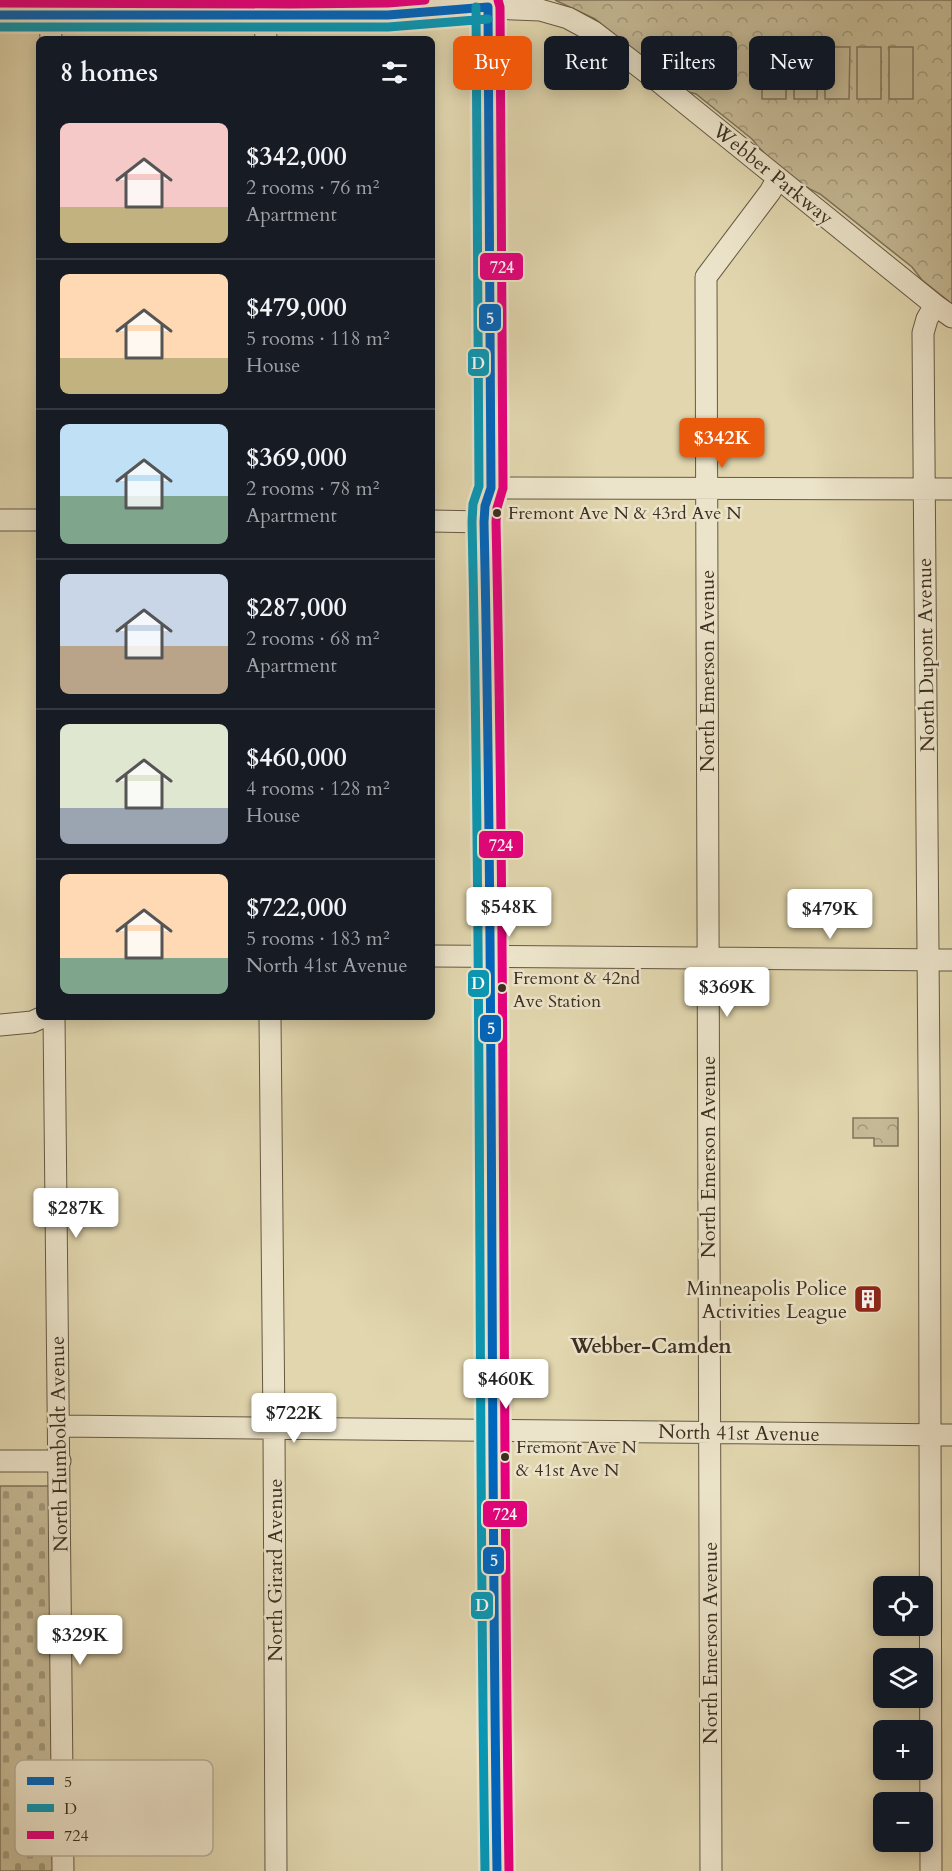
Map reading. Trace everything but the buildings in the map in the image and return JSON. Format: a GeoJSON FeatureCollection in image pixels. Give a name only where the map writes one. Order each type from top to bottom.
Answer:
{"type":"FeatureCollection","features":[{"type":"Feature","properties":{"kind":"street","name":"Webber Parkway"},"geometry":{"type":"LineString","coordinates":[[0,15],[392,14],[488,4],[540,10],[568,18],[594,32],[663,85],[944,311]]}},
{"type":"Feature","properties":{"kind":"street"},"geometry":{"type":"LineString","coordinates":[[488,4],[491,489],[485,506],[484,522],[489,714],[491,1430],[497,1871]]}},
{"type":"Feature","properties":{"kind":"street"},"geometry":{"type":"LineString","coordinates":[[50,15],[51,36]]}},
{"type":"Feature","properties":{"kind":"street"},"geometry":{"type":"LineString","coordinates":[[265,16],[266,36]]}},
{"type":"Feature","properties":{"kind":"street","name":"North Emerson Avenue"},"geometry":{"type":"LineString","coordinates":[[711,1871],[706,277],[770,192],[777,178]]}},
{"type":"Feature","properties":{"kind":"street","name":"North Dupont Avenue"},"geometry":{"type":"LineString","coordinates":[[930,1871],[942,1435],[929,960],[923,333],[927,319],[944,311]]}},
{"type":"Feature","properties":{"kind":"street"},"geometry":{"type":"LineString","coordinates":[[491,489],[952,489]]}},
{"type":"Feature","properties":{"kind":"street"},"geometry":{"type":"LineString","coordinates":[[0,520],[36,520]]}},
{"type":"Feature","properties":{"kind":"street"},"geometry":{"type":"LineString","coordinates":[[435,521],[484,522]]}},
{"type":"Feature","properties":{"kind":"street"},"geometry":{"type":"LineString","coordinates":[[435,956],[952,960]]}},
{"type":"Feature","properties":{"kind":"street"},"geometry":{"type":"LineString","coordinates":[[0,1025],[36,1020]]}},
{"type":"Feature","properties":{"kind":"street","name":"North Humboldt Avenue"},"geometry":{"type":"LineString","coordinates":[[54,1020],[62,1760]]}},
{"type":"Feature","properties":{"kind":"street","name":"North Girard Avenue"},"geometry":{"type":"LineString","coordinates":[[270,1020],[276,1871]]}},
{"type":"Feature","properties":{"kind":"street","name":"North 41st Avenue"},"geometry":{"type":"LineString","coordinates":[[59,1426],[942,1435]]}},
{"type":"Feature","properties":{"kind":"street"},"geometry":{"type":"LineString","coordinates":[[0,1461],[60,1461]]}},
{"type":"Feature","properties":{"kind":"street","name":"North Humboldt Avenue"},"geometry":{"type":"LineString","coordinates":[[63,1856],[63,1871]]}},
{"type":"Feature","properties":{"kind":"green space"},"geometry":{"type":"Polygon","coordinates":[[[555,0],[952,0],[952,304],[922,280],[912,267],[820,194],[783,170],[752,139],[696,94],[684,90],[737,90],[737,36],[641,36],[641,56],[629,46],[629,36],[616,36],[595,19],[555,0]]]}},
{"type":"Feature","properties":{"kind":"green space"},"geometry":{"type":"Polygon","coordinates":[[[835,47],[850,47],[849,99],[825,99],[825,90],[835,90],[835,47]]]}},
{"type":"Feature","properties":{"kind":"green space"},"geometry":{"type":"Polygon","coordinates":[[[857,47],[881,47],[881,99],[857,99],[857,47]]]}},
{"type":"Feature","properties":{"kind":"green space"},"geometry":{"type":"Polygon","coordinates":[[[889,47],[913,47],[913,99],[889,99],[889,47]]]}},
{"type":"Feature","properties":{"kind":"green space"},"geometry":{"type":"Polygon","coordinates":[[[762,90],[786,90],[786,99],[762,99],[762,90]]]}},
{"type":"Feature","properties":{"kind":"green space"},"geometry":{"type":"Polygon","coordinates":[[[794,90],[817,90],[817,99],[794,99],[794,90]]]}},
{"type":"Feature","properties":{"kind":"green space"},"geometry":{"type":"Polygon","coordinates":[[[853,1118],[898,1118],[898,1146],[874,1146],[874,1138],[853,1138],[853,1118]]]}},
{"type":"Feature","properties":{"kind":"green space"},"geometry":{"type":"Polygon","coordinates":[[[0,1486],[52,1486],[59,1760],[15,1760],[15,1856],[62,1856],[62,1871],[0,1871],[0,1486]]]}},
{"type":"Feature","properties":{"kind":"transit line","name":"724"},"geometry":{"type":"LineString","coordinates":[[0,3],[291,4],[388,3],[425,0]]}},
{"type":"Feature","properties":{"kind":"transit line","name":"724"},"geometry":{"type":"LineString","coordinates":[[498,0],[500,7],[503,488],[497,508],[496,522],[509,1871]]}},
{"type":"Feature","properties":{"kind":"transit line","name":"D"},"geometry":{"type":"LineString","coordinates":[[476,7],[479,486],[473,504],[472,522],[485,1871]]}},
{"type":"Feature","properties":{"kind":"transit line","name":"5"},"geometry":{"type":"LineString","coordinates":[[488,7],[491,488],[485,506],[484,522],[497,1871]]}},
{"type":"Feature","properties":{"kind":"transit line","name":"5"},"geometry":{"type":"LineString","coordinates":[[0,15],[388,15],[488,7]]}},
{"type":"Feature","properties":{"kind":"transit line","name":"D"},"geometry":{"type":"LineString","coordinates":[[0,27],[388,27],[488,19]]}},
{"type":"Feature","properties":{"kind":"place","name":"Fremont Ave N & 43rd Ave N"},"geometry":{"type":"Point","coordinates":[497,513]}},
{"type":"Feature","properties":{"kind":"place","name":"Fremont & 42nd Ave Station"},"geometry":{"type":"Point","coordinates":[502,988]}},
{"type":"Feature","properties":{"kind":"place","name":"Minneapolis Police Activities League"},"geometry":{"type":"Point","coordinates":[868,1299]}},
{"type":"Feature","properties":{"kind":"place","name":"Fremont Ave N & 41st Ave N"},"geometry":{"type":"Point","coordinates":[505,1457]}},
{"type":"Feature","properties":{"kind":"district","name":"Webber-Camden"},"geometry":{"type":"Point","coordinates":[651,1346]}}]}
